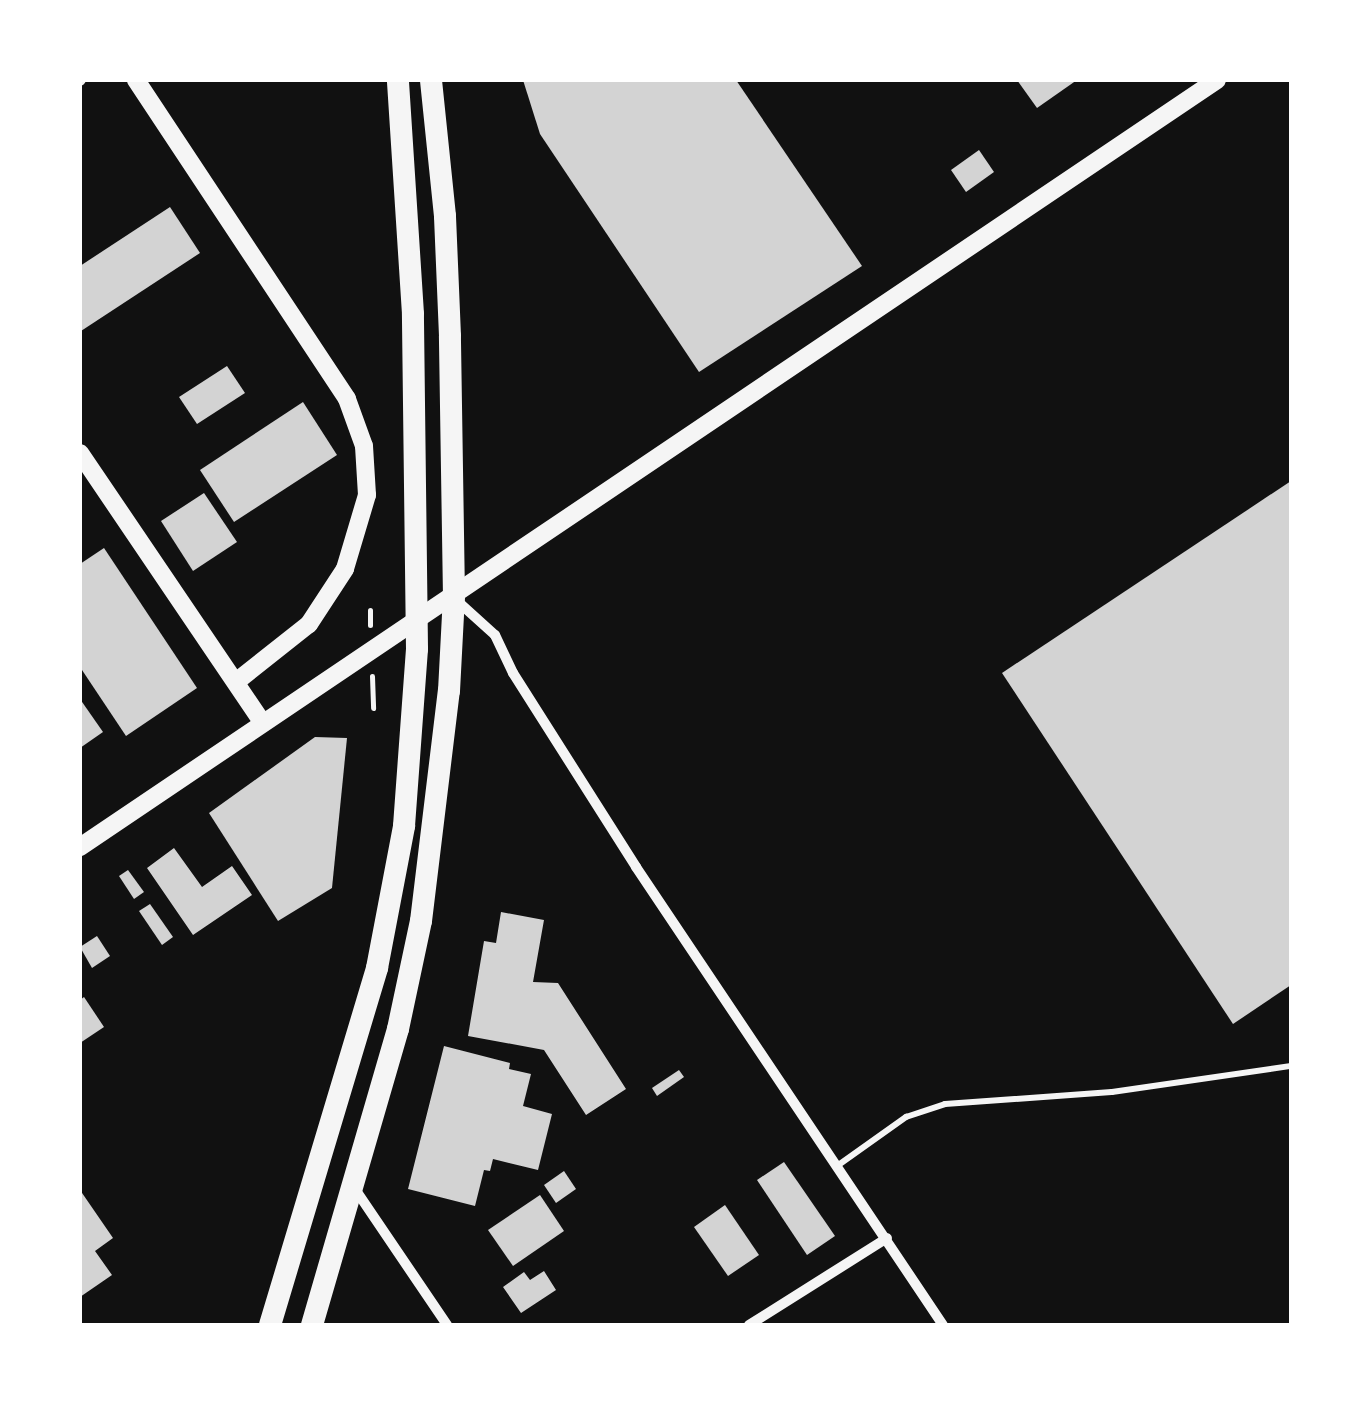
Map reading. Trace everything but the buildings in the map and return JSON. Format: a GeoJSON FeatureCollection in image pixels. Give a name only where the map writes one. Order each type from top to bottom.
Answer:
{"type":"FeatureCollection","features":[{"type":"Feature","properties":{"kind":"highway"},"geometry":{"type":"LineString","coordinates":[[270,1325],[378,968],[404,826],[416,620],[414,314],[398,80]]}},
{"type":"Feature","properties":{"kind":"highway"},"geometry":{"type":"LineString","coordinates":[[312,1325],[398,1029],[421,921],[439,787],[454,597],[446,250],[431,80]]}},
{"type":"Feature","properties":{"kind":"street"},"geometry":{"type":"LineString","coordinates":[[136,80],[347,399],[364,446],[367,496],[345,569],[309,624],[236,681]]}},
{"type":"Feature","properties":{"kind":"street"},"geometry":{"type":"LineString","coordinates":[[80,847],[1217,80]]}},
{"type":"Feature","properties":{"kind":"street"},"geometry":{"type":"LineString","coordinates":[[80,453],[263,724]]}},
{"type":"Feature","properties":{"kind":"street"},"geometry":{"type":"LineString","coordinates":[[454,597],[496,636],[512,673],[626,850],[943,1325]]}},
{"type":"Feature","properties":{"kind":"street"},"geometry":{"type":"LineString","coordinates":[[353,1187],[447,1325]]}},
{"type":"Feature","properties":{"kind":"street"},"geometry":{"type":"LineString","coordinates":[[749,1325],[886,1238]]}},
{"type":"Feature","properties":{"kind":"lane"},"geometry":{"type":"LineString","coordinates":[[837,1166],[906,1117],[945,1104],[1112,1092],[1291,1066]]}}]}
